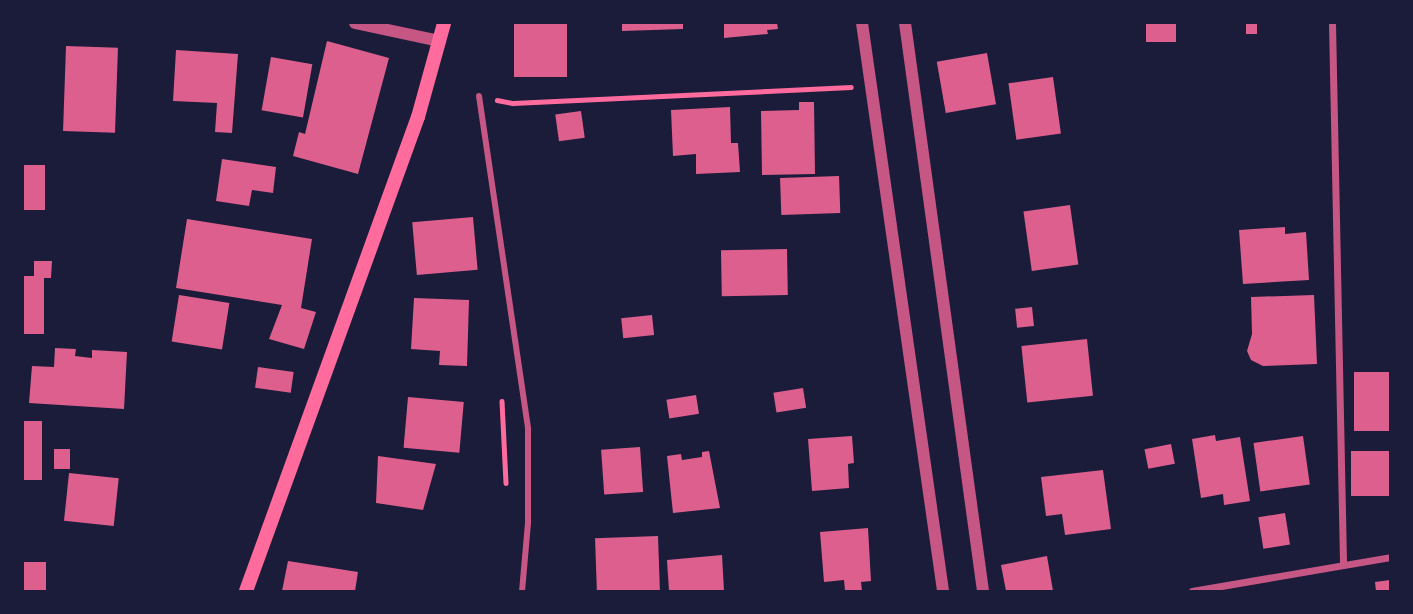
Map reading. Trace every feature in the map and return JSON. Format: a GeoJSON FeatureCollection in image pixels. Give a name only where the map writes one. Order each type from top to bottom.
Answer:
{"type":"FeatureCollection","features":[{"type":"Feature","properties":{"kind":"main road"},"geometry":{"type":"LineString","coordinates":[[246,591],[418,117],[444,23]]}},
{"type":"Feature","properties":{"kind":"street"},"geometry":{"type":"LineString","coordinates":[[355,23],[440,41]]}},
{"type":"Feature","properties":{"kind":"street"},"geometry":{"type":"LineString","coordinates":[[862,23],[943,591]]}},
{"type":"Feature","properties":{"kind":"street"},"geometry":{"type":"LineString","coordinates":[[905,23],[983,591]]}},
{"type":"Feature","properties":{"kind":"street"},"geometry":{"type":"LineString","coordinates":[[1332,23],[1343,563]]}},
{"type":"Feature","properties":{"kind":"street"},"geometry":{"type":"LineString","coordinates":[[479,96],[528,429],[528,523],[522,591]]}},
{"type":"Feature","properties":{"kind":"street"},"geometry":{"type":"LineString","coordinates":[[1192,591],[1390,557]]}},
{"type":"Feature","properties":{"kind":"path"},"geometry":{"type":"LineString","coordinates":[[479,96],[513,103],[871,86]]}},
{"type":"Feature","properties":{"kind":"path"},"geometry":{"type":"LineString","coordinates":[[500,392],[506,497]]}},
{"type":"Feature","properties":{"kind":"building"},"geometry":{"type":"Polygon","coordinates":[[[514,23],[567,23],[567,77],[514,77],[514,23]]]}},
{"type":"Feature","properties":{"kind":"building"},"geometry":{"type":"Polygon","coordinates":[[[622,23],[683,23],[683,29],[622,31],[622,23]]]}},
{"type":"Feature","properties":{"kind":"building"},"geometry":{"type":"Polygon","coordinates":[[[724,23],[777,23],[778,29],[767,30],[768,34],[724,38],[724,23]]]}},
{"type":"Feature","properties":{"kind":"building"},"geometry":{"type":"Polygon","coordinates":[[[1146,23],[1176,23],[1176,42],[1146,42],[1146,23]]]}},
{"type":"Feature","properties":{"kind":"building"},"geometry":{"type":"Polygon","coordinates":[[[1246,23],[1257,23],[1257,34],[1246,34],[1246,23]]]}},
{"type":"Feature","properties":{"kind":"building"},"geometry":{"type":"Polygon","coordinates":[[[327,41],[389,58],[358,174],[293,156],[299,132],[305,134],[327,41]]]}},
{"type":"Feature","properties":{"kind":"building"},"geometry":{"type":"Polygon","coordinates":[[[66,46],[118,48],[115,133],[63,131],[66,46]]]}},
{"type":"Feature","properties":{"kind":"building"},"geometry":{"type":"Polygon","coordinates":[[[176,50],[238,54],[232,133],[215,132],[217,103],[173,101],[176,50]]]}},
{"type":"Feature","properties":{"kind":"building"},"geometry":{"type":"Polygon","coordinates":[[[987,53],[996,104],[946,113],[937,62],[987,53]]]}},
{"type":"Feature","properties":{"kind":"building"},"geometry":{"type":"Polygon","coordinates":[[[271,57],[312,64],[303,117],[262,110],[271,57]]]}},
{"type":"Feature","properties":{"kind":"building"},"geometry":{"type":"Polygon","coordinates":[[[1053,77],[1061,133],[1016,140],[1008,83],[1053,77]]]}},
{"type":"Feature","properties":{"kind":"building"},"geometry":{"type":"Polygon","coordinates":[[[799,102],[814,102],[815,174],[762,175],[761,111],[799,110],[799,102]]]}},
{"type":"Feature","properties":{"kind":"building"},"geometry":{"type":"Polygon","coordinates":[[[730,107],[731,143],[738,143],[740,172],[696,174],[696,154],[673,156],[671,110],[730,107]]]}},
{"type":"Feature","properties":{"kind":"building"},"geometry":{"type":"Polygon","coordinates":[[[581,111],[585,138],[559,141],[555,115],[581,111]]]}},
{"type":"Feature","properties":{"kind":"building"},"geometry":{"type":"Polygon","coordinates":[[[222,159],[276,167],[273,193],[252,190],[249,206],[216,201],[222,159]]]}},
{"type":"Feature","properties":{"kind":"building"},"geometry":{"type":"Polygon","coordinates":[[[23,165],[45,165],[45,210],[23,210],[23,165]]]}},
{"type":"Feature","properties":{"kind":"building"},"geometry":{"type":"Polygon","coordinates":[[[839,176],[840,213],[781,215],[780,178],[839,176]]]}},
{"type":"Feature","properties":{"kind":"building"},"geometry":{"type":"Polygon","coordinates":[[[1070,205],[1078,264],[1032,271],[1023,212],[1070,205]]]}},
{"type":"Feature","properties":{"kind":"building"},"geometry":{"type":"Polygon","coordinates":[[[473,217],[478,270],[417,275],[412,222],[473,217]]]}},
{"type":"Feature","properties":{"kind":"building"},"geometry":{"type":"Polygon","coordinates":[[[187,219],[312,239],[301,308],[316,312],[304,349],[269,339],[282,305],[176,288],[187,219]]]}},
{"type":"Feature","properties":{"kind":"building"},"geometry":{"type":"Polygon","coordinates":[[[1285,227],[1285,234],[1306,232],[1309,280],[1243,284],[1239,230],[1285,227]]]}},
{"type":"Feature","properties":{"kind":"building"},"geometry":{"type":"Polygon","coordinates":[[[787,249],[788,295],[722,296],[721,250],[787,249]]]}},
{"type":"Feature","properties":{"kind":"building"},"geometry":{"type":"Polygon","coordinates":[[[34,261],[52,261],[51,278],[44,278],[44,334],[23,334],[23,276],[34,276],[34,261]]]}},
{"type":"Feature","properties":{"kind":"building"},"geometry":{"type":"Polygon","coordinates":[[[179,295],[229,303],[222,349],[172,341],[179,295]]]}},
{"type":"Feature","properties":{"kind":"building"},"geometry":{"type":"Polygon","coordinates":[[[1314,295],[1317,364],[1263,366],[1251,360],[1247,351],[1252,334],[1251,297],[1314,295]]]}},
{"type":"Feature","properties":{"kind":"building"},"geometry":{"type":"Polygon","coordinates":[[[414,298],[469,300],[467,366],[439,365],[440,351],[411,349],[414,298]]]}},
{"type":"Feature","properties":{"kind":"building"},"geometry":{"type":"Polygon","coordinates":[[[1032,307],[1034,326],[1017,328],[1015,309],[1032,307]]]}},
{"type":"Feature","properties":{"kind":"building"},"geometry":{"type":"Polygon","coordinates":[[[652,315],[654,335],[623,338],[621,318],[652,315]]]}},
{"type":"Feature","properties":{"kind":"building"},"geometry":{"type":"Polygon","coordinates":[[[1087,339],[1093,396],[1027,403],[1021,346],[1087,339]]]}},
{"type":"Feature","properties":{"kind":"building"},"geometry":{"type":"Polygon","coordinates":[[[55,348],[76,349],[75,356],[92,358],[92,350],[127,352],[124,409],[29,403],[32,366],[54,367],[55,348]]]}},
{"type":"Feature","properties":{"kind":"building"},"geometry":{"type":"Polygon","coordinates":[[[258,367],[294,372],[291,393],[255,388],[258,367]]]}},
{"type":"Feature","properties":{"kind":"building"},"geometry":{"type":"Polygon","coordinates":[[[1354,372],[1390,372],[1390,431],[1354,431],[1354,372]]]}},
{"type":"Feature","properties":{"kind":"building"},"geometry":{"type":"Polygon","coordinates":[[[803,388],[806,408],[776,412],[773,393],[803,388]]]}},
{"type":"Feature","properties":{"kind":"building"},"geometry":{"type":"Polygon","coordinates":[[[696,395],[699,414],[669,418],[666,400],[696,395]]]}},
{"type":"Feature","properties":{"kind":"building"},"geometry":{"type":"Polygon","coordinates":[[[408,397],[464,402],[459,453],[404,448],[408,397]]]}},
{"type":"Feature","properties":{"kind":"building"},"geometry":{"type":"Polygon","coordinates":[[[23,421],[42,421],[42,480],[23,480],[23,421]]]}},
{"type":"Feature","properties":{"kind":"building"},"geometry":{"type":"Polygon","coordinates":[[[1215,435],[1216,441],[1240,437],[1250,501],[1224,505],[1223,494],[1201,498],[1192,439],[1215,435]]]}},
{"type":"Feature","properties":{"kind":"building"},"geometry":{"type":"Polygon","coordinates":[[[852,436],[854,463],[848,464],[849,488],[812,491],[808,439],[852,436]]]}},
{"type":"Feature","properties":{"kind":"building"},"geometry":{"type":"Polygon","coordinates":[[[1303,436],[1310,485],[1260,491],[1253,443],[1303,436]]]}},
{"type":"Feature","properties":{"kind":"building"},"geometry":{"type":"Polygon","coordinates":[[[1171,444],[1175,464],[1148,469],[1144,449],[1171,444]]]}},
{"type":"Feature","properties":{"kind":"building"},"geometry":{"type":"Polygon","coordinates":[[[640,447],[643,492],[604,495],[601,450],[640,447]]]}},
{"type":"Feature","properties":{"kind":"building"},"geometry":{"type":"Polygon","coordinates":[[[54,449],[70,449],[70,469],[54,469],[54,449]]]}},
{"type":"Feature","properties":{"kind":"building"},"geometry":{"type":"Polygon","coordinates":[[[709,451],[720,508],[673,513],[667,456],[681,454],[682,460],[702,457],[702,452],[709,451]]]}},
{"type":"Feature","properties":{"kind":"building"},"geometry":{"type":"Polygon","coordinates":[[[1351,451],[1390,451],[1390,496],[1351,496],[1351,451]]]}},
{"type":"Feature","properties":{"kind":"building"},"geometry":{"type":"Polygon","coordinates":[[[378,456],[436,464],[423,510],[376,503],[378,456]]]}},
{"type":"Feature","properties":{"kind":"building"},"geometry":{"type":"Polygon","coordinates":[[[1103,470],[1111,529],[1065,535],[1062,514],[1046,516],[1041,477],[1103,470]]]}},
{"type":"Feature","properties":{"kind":"building"},"geometry":{"type":"Polygon","coordinates":[[[69,473],[119,478],[114,526],[64,521],[69,473]]]}},
{"type":"Feature","properties":{"kind":"building"},"geometry":{"type":"Polygon","coordinates":[[[1285,513],[1290,545],[1263,549],[1258,517],[1285,513]]]}},
{"type":"Feature","properties":{"kind":"building"},"geometry":{"type":"Polygon","coordinates":[[[868,528],[871,581],[861,582],[862,591],[845,591],[844,580],[824,582],[820,532],[868,528]]]}},
{"type":"Feature","properties":{"kind":"building"},"geometry":{"type":"Polygon","coordinates":[[[658,536],[660,591],[597,591],[595,538],[658,536]]]}},
{"type":"Feature","properties":{"kind":"building"},"geometry":{"type":"Polygon","coordinates":[[[722,555],[724,591],[669,591],[667,560],[722,555]]]}},
{"type":"Feature","properties":{"kind":"building"},"geometry":{"type":"Polygon","coordinates":[[[1047,556],[1053,591],[1006,591],[1001,565],[1047,556]]]}},
{"type":"Feature","properties":{"kind":"building"},"geometry":{"type":"Polygon","coordinates":[[[288,561],[358,572],[355,591],[282,591],[288,561]]]}},
{"type":"Feature","properties":{"kind":"building"},"geometry":{"type":"Polygon","coordinates":[[[23,562],[46,562],[46,591],[23,591],[23,562]]]}},
{"type":"Feature","properties":{"kind":"building"},"geometry":{"type":"Polygon","coordinates":[[[1390,580],[1390,591],[1376,591],[1375,582],[1390,580]]]}}]}
